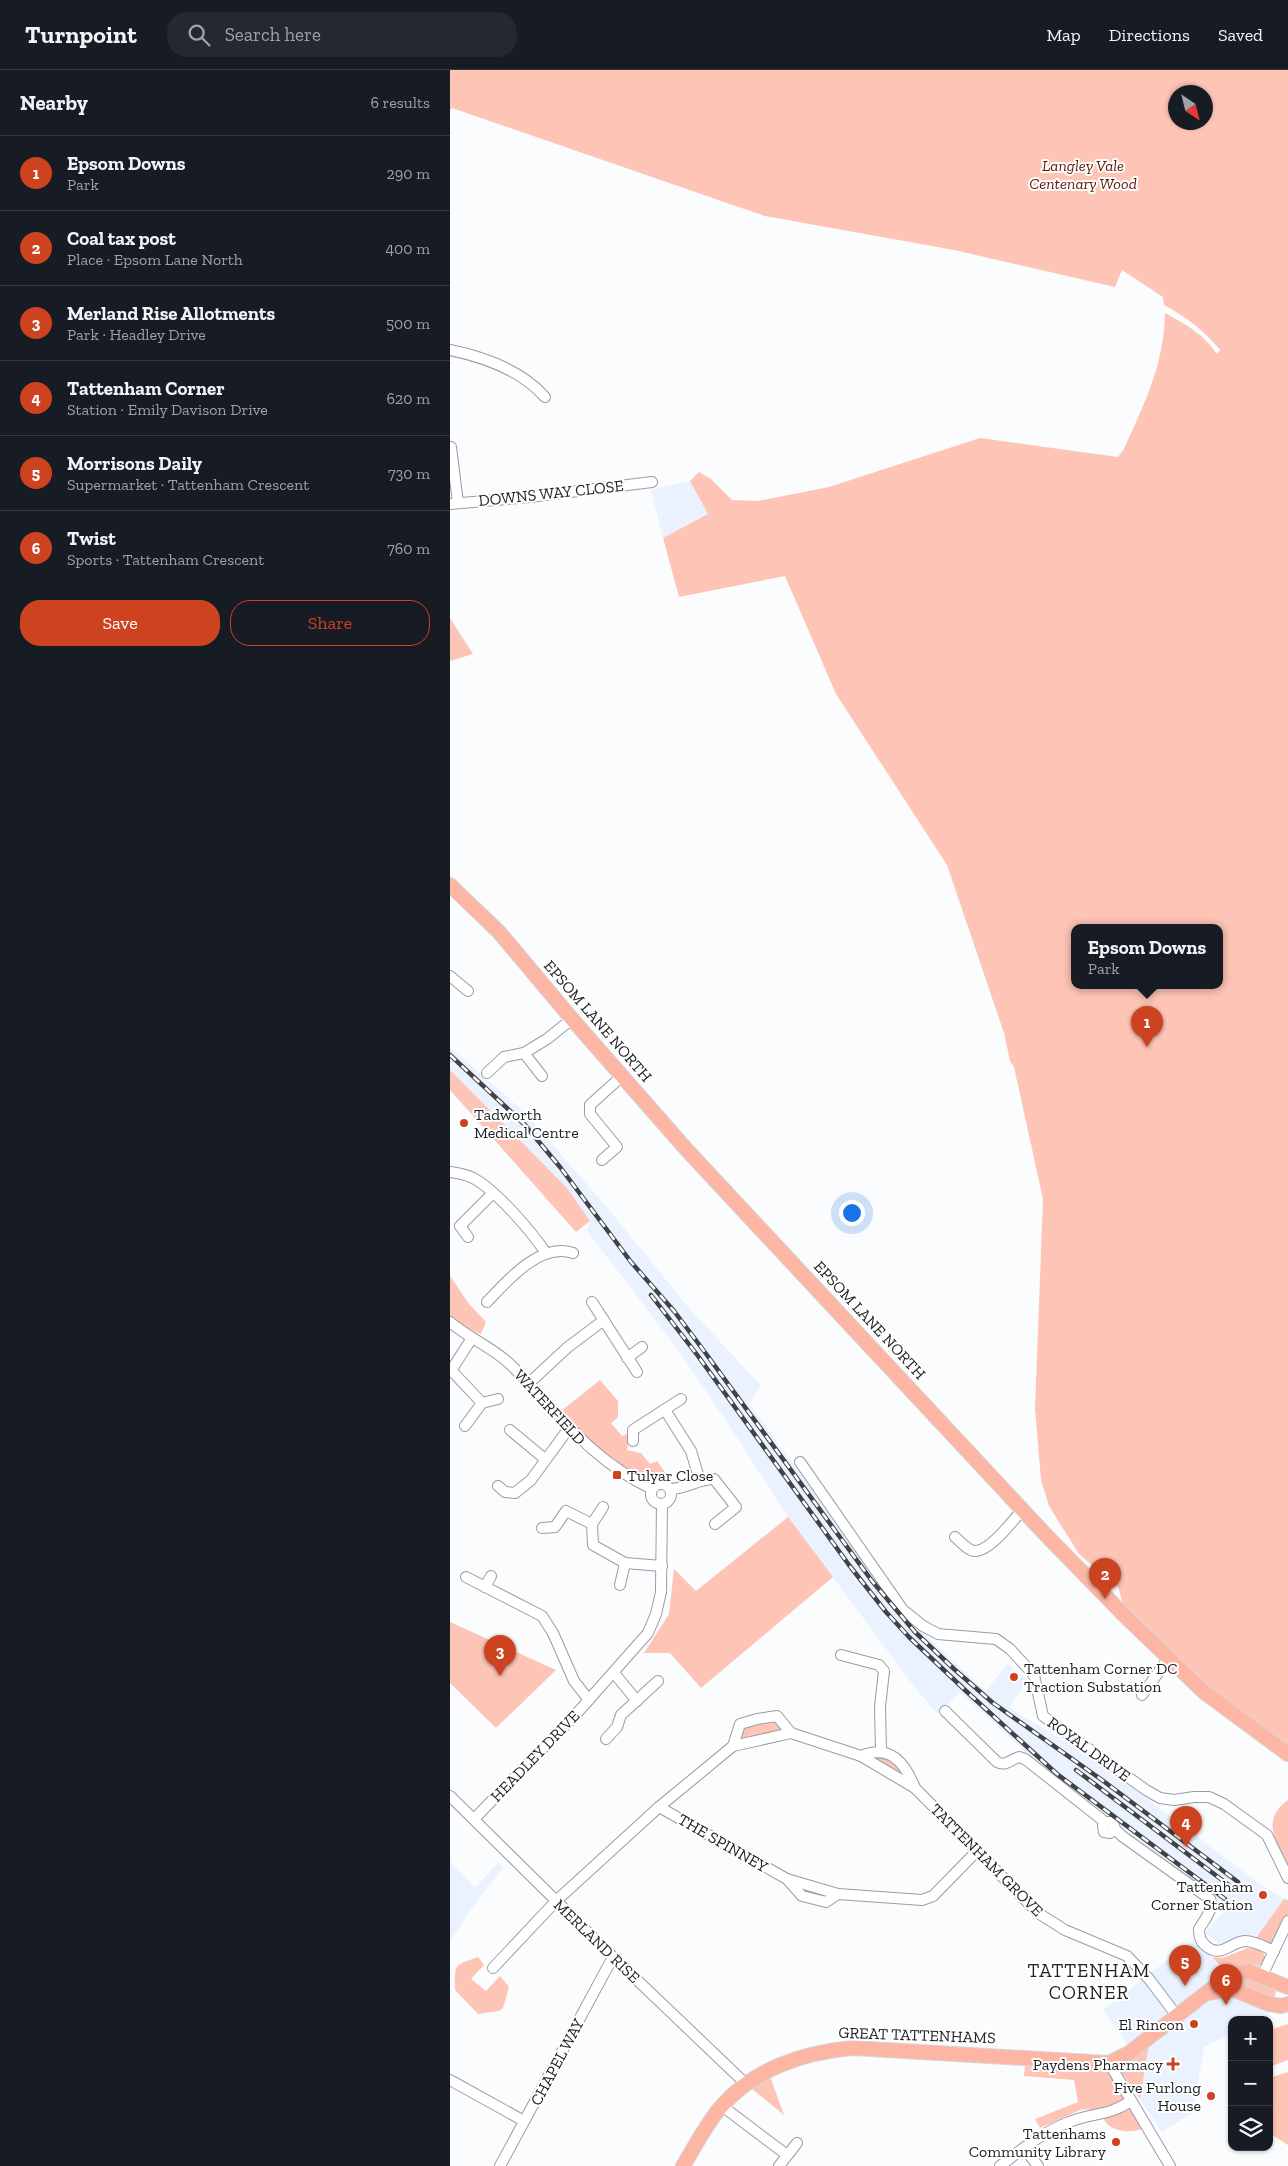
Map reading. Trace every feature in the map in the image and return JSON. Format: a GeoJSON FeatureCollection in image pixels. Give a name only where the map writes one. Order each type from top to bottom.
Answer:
{"type":"FeatureCollection","features":[{"type":"Feature","properties":{"kind":"main road","name":"EPSOM LANE NORTH"},"geometry":{"type":"LineString","coordinates":[[450,885],[499,932],[572,1019],[727,1193],[1022,1510],[1168,1659],[1210,1697],[1288,1754]]}},
{"type":"Feature","properties":{"kind":"main road"},"geometry":{"type":"LineString","coordinates":[[1109,2063],[1129,2053],[1228,1976],[1248,1971],[1275,1982],[1277,1993],[1269,2004]]}},
{"type":"Feature","properties":{"kind":"main road"},"geometry":{"type":"LineString","coordinates":[[1241,1994],[1242,1982],[1248,1971]]}},
{"type":"Feature","properties":{"kind":"main road"},"geometry":{"type":"LineString","coordinates":[[1208,1993],[1232,1989],[1269,2004],[1281,2006],[1288,2004]]}},
{"type":"Feature","properties":{"kind":"main road","name":"GREAT TATTENHAMS"},"geometry":{"type":"LineString","coordinates":[[683,2166],[708,2124],[722,2106],[746,2084],[761,2074],[801,2056],[825,2050],[853,2048],[1109,2063]]}},
{"type":"Feature","properties":{"kind":"street"},"geometry":{"type":"LineString","coordinates":[[450,350],[479,356],[523,378],[534,385],[545,397]]}},
{"type":"Feature","properties":{"kind":"street"},"geometry":{"type":"LineString","coordinates":[[450,447],[454,504]]}},
{"type":"Feature","properties":{"kind":"street","name":"DOWNS WAY CLOSE"},"geometry":{"type":"LineString","coordinates":[[454,504],[529,498],[652,482]]}},
{"type":"Feature","properties":{"kind":"street"},"geometry":{"type":"LineString","coordinates":[[450,976],[468,991]]}},
{"type":"Feature","properties":{"kind":"street"},"geometry":{"type":"LineString","coordinates":[[486,1073],[504,1057],[524,1053],[547,1039],[572,1019]]}},
{"type":"Feature","properties":{"kind":"street"},"geometry":{"type":"LineString","coordinates":[[524,1053],[542,1076]]}},
{"type":"Feature","properties":{"kind":"street"},"geometry":{"type":"LineString","coordinates":[[602,1160],[617,1147],[590,1114],[590,1105],[622,1076]]}},
{"type":"Feature","properties":{"kind":"street"},"geometry":{"type":"LineString","coordinates":[[450,1172],[472,1177],[493,1193],[534,1236],[546,1253]]}},
{"type":"Feature","properties":{"kind":"street"},"geometry":{"type":"LineString","coordinates":[[468,1238],[460,1226],[493,1193]]}},
{"type":"Feature","properties":{"kind":"street"},"geometry":{"type":"LineString","coordinates":[[487,1302],[513,1275],[546,1253],[565,1251],[573,1253]]}},
{"type":"Feature","properties":{"kind":"street"},"geometry":{"type":"LineString","coordinates":[[592,1302],[637,1372]]}},
{"type":"Feature","properties":{"kind":"street"},"geometry":{"type":"LineString","coordinates":[[528,1384],[568,1347],[604,1320]]}},
{"type":"Feature","properties":{"kind":"street","name":"WATERFIELD"},"geometry":{"type":"LineString","coordinates":[[450,1322],[472,1338],[495,1351],[592,1451],[620,1472],[652,1489]]}},
{"type":"Feature","properties":{"kind":"street"},"geometry":{"type":"LineString","coordinates":[[472,1338],[451,1369],[482,1403]]}},
{"type":"Feature","properties":{"kind":"street"},"geometry":{"type":"LineString","coordinates":[[627,1358],[642,1347]]}},
{"type":"Feature","properties":{"kind":"street"},"geometry":{"type":"LineString","coordinates":[[465,1426],[482,1403],[498,1399]]}},
{"type":"Feature","properties":{"kind":"street"},"geometry":{"type":"LineString","coordinates":[[633,1441],[633,1430],[681,1399]]}},
{"type":"Feature","properties":{"kind":"street"},"geometry":{"type":"LineString","coordinates":[[665,1410],[691,1451],[700,1481]]}},
{"type":"Feature","properties":{"kind":"street"},"geometry":{"type":"LineString","coordinates":[[498,1486],[505,1492],[515,1492],[530,1480],[569,1428]]}},
{"type":"Feature","properties":{"kind":"street"},"geometry":{"type":"LineString","coordinates":[[510,1430],[545,1459]]}},
{"type":"Feature","properties":{"kind":"street","name":"ROYAL DRIVE"},"geometry":{"type":"LineString","coordinates":[[800,1462],[902,1610],[923,1626],[938,1634],[996,1639],[1010,1649],[1034,1675],[1043,1716],[1160,1798],[1174,1800],[1209,1797],[1224,1804],[1267,1835],[1288,1878]]}},
{"type":"Feature","properties":{"kind":"street"},"geometry":{"type":"LineString","coordinates":[[662,1504],[653,1500],[651,1494],[652,1489],[658,1484],[662,1484],[670,1489],[681,1489],[700,1481],[714,1479],[736,1507],[715,1524]]}},
{"type":"Feature","properties":{"kind":"street"},"geometry":{"type":"LineString","coordinates":[[662,1504],[670,1498],[670,1489]]}},
{"type":"Feature","properties":{"kind":"street"},"geometry":{"type":"LineString","coordinates":[[589,1700],[648,1633],[656,1614],[662,1566],[662,1504]]}},
{"type":"Feature","properties":{"kind":"street"},"geometry":{"type":"LineString","coordinates":[[603,1507],[592,1524],[593,1545],[624,1563],[662,1566]]}},
{"type":"Feature","properties":{"kind":"street"},"geometry":{"type":"LineString","coordinates":[[955,1537],[970,1550],[983,1549],[997,1538],[1022,1510]]}},
{"type":"Feature","properties":{"kind":"street"},"geometry":{"type":"LineString","coordinates":[[542,1528],[555,1527],[566,1511],[592,1524]]}},
{"type":"Feature","properties":{"kind":"street"},"geometry":{"type":"LineString","coordinates":[[620,1585],[624,1563]]}},
{"type":"Feature","properties":{"kind":"street"},"geometry":{"type":"LineString","coordinates":[[485,1587],[491,1576]]}},
{"type":"Feature","properties":{"kind":"street","name":"HEADLEY DRIVE"},"geometry":{"type":"LineString","coordinates":[[466,1577],[542,1616],[553,1633],[574,1681],[589,1700],[474,1819]]}},
{"type":"Feature","properties":{"kind":"street"},"geometry":{"type":"LineString","coordinates":[[841,1656],[879,1665],[884,1671],[880,1707],[881,1751],[861,1756]]}},
{"type":"Feature","properties":{"kind":"street"},"geometry":{"type":"LineString","coordinates":[[1142,1695],[1168,1659]]}},
{"type":"Feature","properties":{"kind":"street"},"geometry":{"type":"LineString","coordinates":[[614,1673],[636,1701]]}},
{"type":"Feature","properties":{"kind":"street"},"geometry":{"type":"LineString","coordinates":[[606,1739],[617,1727],[621,1714],[658,1681]]}},
{"type":"Feature","properties":{"kind":"street"},"geometry":{"type":"LineString","coordinates":[[945,1711],[997,1762],[1007,1764],[1013,1758],[1025,1759],[1105,1822],[1103,1828],[1106,1833],[1112,1832],[1115,1829],[1210,1899],[1212,1904],[1211,1910],[1199,1929],[1202,1943],[1210,1950],[1220,1952],[1244,1941],[1256,1943],[1274,1952]]}},
{"type":"Feature","properties":{"kind":"street","name":"TATTENHAM GROVE"},"geometry":{"type":"LineString","coordinates":[[733,1746],[740,1724],[757,1719],[777,1716],[791,1733]]}},
{"type":"Feature","properties":{"kind":"street","name":"TATTENHAM GROVE"},"geometry":{"type":"LineString","coordinates":[[493,1968],[556,1901],[659,1807],[733,1746],[791,1733],[861,1756],[915,1788],[1038,1913],[1052,1923],[1127,1956],[1149,1979],[1177,2016]]}},
{"type":"Feature","properties":{"kind":"street","name":"TATTENHAM GROVE"},"geometry":{"type":"LineString","coordinates":[[881,1751],[896,1758],[907,1769],[915,1788]]}},
{"type":"Feature","properties":{"kind":"street","name":"MERLAND RISE"},"geometry":{"type":"LineString","coordinates":[[450,1796],[613,1957],[746,2084]]}},
{"type":"Feature","properties":{"kind":"street","name":"THE SPINNEY"},"geometry":{"type":"LineString","coordinates":[[659,1807],[787,1879],[802,1896],[826,1902],[838,1894],[922,1900],[933,1896],[977,1851]]}},
{"type":"Feature","properties":{"kind":"street"},"geometry":{"type":"LineString","coordinates":[[1275,1982],[1274,1952],[1288,1921]]}},
{"type":"Feature","properties":{"kind":"street","name":"CHAPEL WAY"},"geometry":{"type":"LineString","coordinates":[[500,2166],[613,1957]]}},
{"type":"Feature","properties":{"kind":"street"},"geometry":{"type":"LineString","coordinates":[[1109,2063],[1170,2166]]}},
{"type":"Feature","properties":{"kind":"street"},"geometry":{"type":"LineString","coordinates":[[450,2080],[524,2122]]}},
{"type":"Feature","properties":{"kind":"street"},"geometry":{"type":"LineString","coordinates":[[1000,2166],[1056,2127],[1081,2117],[1113,2112],[1131,2101]]}},
{"type":"Feature","properties":{"kind":"street"},"geometry":{"type":"LineString","coordinates":[[722,2106],[787,2155]]}},
{"type":"Feature","properties":{"kind":"street"},"geometry":{"type":"LineString","coordinates":[[779,2166],[797,2143]]}},
{"type":"Feature","properties":{"kind":"street"},"geometry":{"type":"LineString","coordinates":[[1024,2148],[1038,2166]]}},
{"type":"Feature","properties":{"kind":"shaded area"},"geometry":{"type":"Polygon","coordinates":[[[690,481],[708,514],[663,538],[651,490],[690,481]]]}},
{"type":"Feature","properties":{"kind":"shaded area"},"geometry":{"type":"Polygon","coordinates":[[[450,1047],[525,1113],[605,1205],[689,1308],[761,1386],[749,1403],[871,1573],[912,1623],[986,1691],[1007,1664],[1028,1680],[1009,1708],[1090,1756],[1253,1879],[1284,1899],[1259,1934],[1224,1947],[1205,1933],[1227,1907],[1030,1756],[960,1692],[938,1714],[917,1690],[788,1517],[673,1343],[587,1231],[590,1221],[450,1070],[450,1047]]]}},
{"type":"Feature","properties":{"kind":"shaded area"},"geometry":{"type":"Polygon","coordinates":[[[450,1862],[475,1888],[498,1863],[503,1868],[480,1896],[450,1941],[450,1862]]]}},
{"type":"Feature","properties":{"kind":"shaded area"},"geometry":{"type":"Polygon","coordinates":[[[1193,1940],[1271,2016],[1228,2016],[1228,2035],[1204,2047],[1193,2112],[1162,2132],[1140,2099],[1149,2046],[1135,2055],[1103,2010],[1193,1940]]]}},
{"type":"Feature","properties":{"kind":"green space","name":"Langley Vale Centenary Wood"},"geometry":{"type":"Polygon","coordinates":[[[450,70],[1288,70],[1288,1752],[1198,1680],[1124,1606],[1118,1587],[1079,1554],[1049,1506],[1041,1480],[1035,1409],[1043,1199],[1014,1067],[1010,1061],[1004,1033],[947,865],[836,694],[785,576],[679,597],[663,538],[708,514],[690,481],[699,472],[711,479],[732,500],[758,501],[829,487],[980,438],[1118,457],[1124,449],[1152,383],[1161,350],[1165,313],[1194,330],[1217,354],[1220,350],[1194,324],[1164,305],[1163,297],[1122,270],[1115,287],[954,250],[765,216],[452,108],[450,110],[450,70]]]}},
{"type":"Feature","properties":{"kind":"green space"},"geometry":{"type":"Polygon","coordinates":[[[450,618],[473,654],[450,661],[450,618]]]}},
{"type":"Feature","properties":{"kind":"green space"},"geometry":{"type":"Polygon","coordinates":[[[450,1070],[567,1188],[590,1221],[576,1232],[450,1090],[450,1070]]]}},
{"type":"Feature","properties":{"kind":"green space"},"geometry":{"type":"Polygon","coordinates":[[[450,1276],[469,1304],[486,1322],[481,1334],[464,1327],[450,1317],[450,1276]]]}},
{"type":"Feature","properties":{"kind":"green space"},"geometry":{"type":"Polygon","coordinates":[[[600,1380],[618,1401],[618,1417],[611,1423],[622,1436],[627,1434],[629,1438],[627,1450],[641,1453],[650,1464],[657,1461],[670,1479],[636,1481],[556,1415],[600,1380]]]}},
{"type":"Feature","properties":{"kind":"green space"},"geometry":{"type":"Polygon","coordinates":[[[788,1517],[833,1577],[701,1688],[670,1653],[644,1653],[669,1614],[674,1569],[696,1591],[788,1517]]]}},
{"type":"Feature","properties":{"kind":"green space"},"geometry":{"type":"Polygon","coordinates":[[[450,1622],[556,1670],[496,1728],[450,1683],[450,1622]]]}},
{"type":"Feature","properties":{"kind":"green space"},"geometry":{"type":"Polygon","coordinates":[[[777,1716],[791,1733],[733,1746],[740,1724],[777,1716]]]}},
{"type":"Feature","properties":{"kind":"green space"},"geometry":{"type":"Polygon","coordinates":[[[861,1756],[897,1758],[915,1788],[861,1756]]]}},
{"type":"Feature","properties":{"kind":"green space"},"geometry":{"type":"Polygon","coordinates":[[[1288,1800],[1288,1868],[1276,1841],[1273,1824],[1274,1816],[1279,1808],[1288,1800]]]}},
{"type":"Feature","properties":{"kind":"green space"},"geometry":{"type":"Polygon","coordinates":[[[1284,1899],[1288,1900],[1288,1921],[1274,1951],[1253,1942],[1284,1899]]]}},
{"type":"Feature","properties":{"kind":"green space"},"geometry":{"type":"Polygon","coordinates":[[[1248,1948],[1260,1951],[1264,1954],[1266,1960],[1259,1966],[1251,1964],[1226,1972],[1212,1957],[1222,1958],[1248,1948]]]}},
{"type":"Feature","properties":{"kind":"green space"},"geometry":{"type":"Polygon","coordinates":[[[478,1957],[484,1965],[471,1979],[486,1991],[500,1976],[509,1987],[503,2008],[499,2011],[478,2014],[455,1990],[457,1967],[464,1962],[478,1957]]]}},
{"type":"Feature","properties":{"kind":"green space"},"geometry":{"type":"Polygon","coordinates":[[[1248,1971],[1277,1988],[1274,1999],[1241,1994],[1242,1982],[1248,1971]]]}},
{"type":"Feature","properties":{"kind":"green space"},"geometry":{"type":"Polygon","coordinates":[[[1288,2024],[1288,2060],[1273,2066],[1273,2061],[1273,2029],[1288,2024]]]}},
{"type":"Feature","properties":{"kind":"green space"},"geometry":{"type":"Polygon","coordinates":[[[1149,2045],[1140,2099],[1117,2066],[1149,2045]]]}},
{"type":"Feature","properties":{"kind":"green space"},"geometry":{"type":"Polygon","coordinates":[[[1084,2061],[1109,2063],[1147,2127],[1135,2131],[1121,2131],[1109,2125],[1102,2114],[1091,2115],[1089,2109],[1080,2110],[1040,2128],[1035,2119],[1078,2102],[1074,2080],[1024,2076],[1025,2066],[1080,2069],[1084,2061]]]}},
{"type":"Feature","properties":{"kind":"green space"},"geometry":{"type":"Polygon","coordinates":[[[768,2071],[784,2115],[746,2084],[768,2071]]]}},
{"type":"Feature","properties":{"kind":"green space"},"geometry":{"type":"Polygon","coordinates":[[[1288,2072],[1288,2145],[1273,2136],[1273,2077],[1288,2072]]]}},
{"type":"Feature","properties":{"kind":"railway"},"geometry":{"type":"LineString","coordinates":[[450,1055],[524,1124],[560,1167],[631,1262],[674,1311],[872,1581],[915,1632],[993,1703],[1102,1780],[1238,1882]]}},
{"type":"Feature","properties":{"kind":"railway"},"geometry":{"type":"LineString","coordinates":[[651,1295],[698,1356],[849,1565],[886,1612],[909,1637],[1057,1774],[1225,1899]]}},
{"type":"Feature","properties":{"kind":"railway"},"geometry":{"type":"LineString","coordinates":[[1076,1770],[1234,1889]]}},
{"type":"Feature","properties":{"kind":"place","name":"Epsom Downs"},"geometry":{"type":"Point","coordinates":[1147,1047]}},
{"type":"Feature","properties":{"kind":"place","name":"Tadworth Medical Centre"},"geometry":{"type":"Point","coordinates":[464,1123]}},
{"type":"Feature","properties":{"kind":"place","name":"Tulyar Close"},"geometry":{"type":"Point","coordinates":[617,1475]}},
{"type":"Feature","properties":{"kind":"place","name":"Coal tax post"},"geometry":{"type":"Point","coordinates":[1105,1599]}},
{"type":"Feature","properties":{"kind":"place","name":"Merland Rise Allotments"},"geometry":{"type":"Point","coordinates":[500,1676]}},
{"type":"Feature","properties":{"kind":"place","name":"Tattenham Corner DC Traction Substation"},"geometry":{"type":"Point","coordinates":[1014,1677]}},
{"type":"Feature","properties":{"kind":"place","name":"Tattenham Corner"},"geometry":{"type":"Point","coordinates":[1186,1847]}},
{"type":"Feature","properties":{"kind":"place","name":"Tattenham Corner Station"},"geometry":{"type":"Point","coordinates":[1263,1895]}},
{"type":"Feature","properties":{"kind":"place","name":"Morrisons Daily"},"geometry":{"type":"Point","coordinates":[1185,1986]}},
{"type":"Feature","properties":{"kind":"place","name":"Twist"},"geometry":{"type":"Point","coordinates":[1226,2005]}},
{"type":"Feature","properties":{"kind":"place","name":"El Rincon"},"geometry":{"type":"Point","coordinates":[1194,2024]}},
{"type":"Feature","properties":{"kind":"place","name":"Paydens Pharmacy"},"geometry":{"type":"Point","coordinates":[1173,2064]}},
{"type":"Feature","properties":{"kind":"place","name":"Five Furlong House"},"geometry":{"type":"Point","coordinates":[1211,2096]}},
{"type":"Feature","properties":{"kind":"place","name":"Tattenhams Community Library"},"geometry":{"type":"Point","coordinates":[1116,2142]}},
{"type":"Feature","properties":{"kind":"district","name":"TATTENHAM CORNER"},"geometry":{"type":"Point","coordinates":[1089,1981]}}]}
